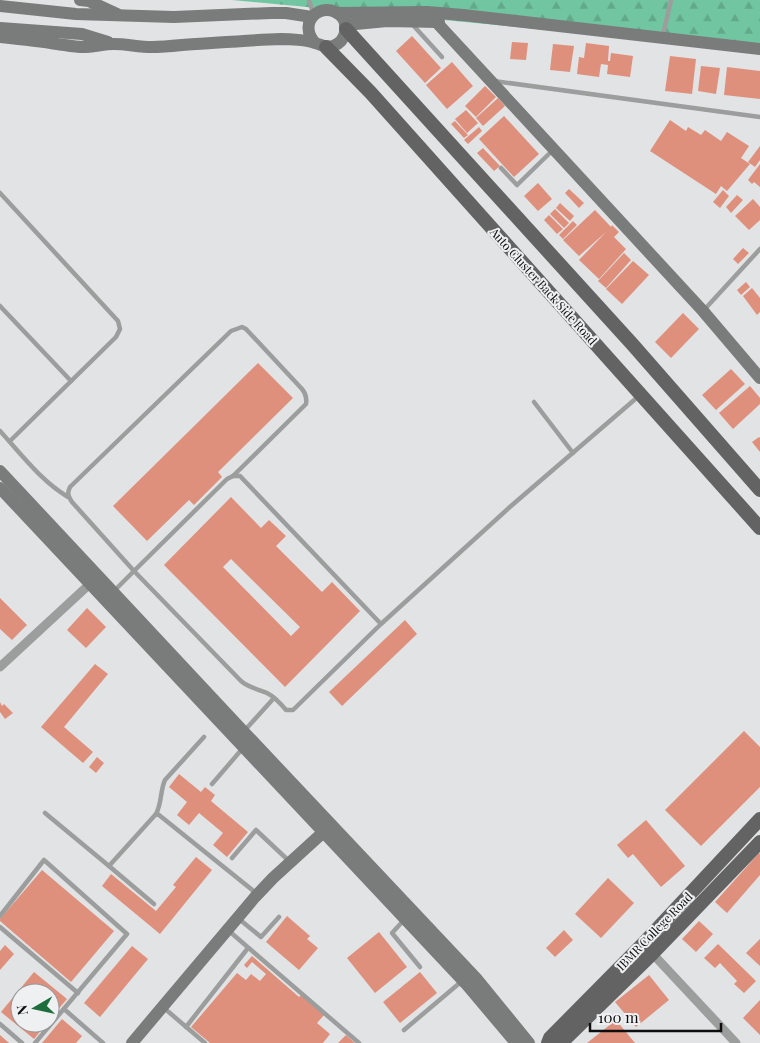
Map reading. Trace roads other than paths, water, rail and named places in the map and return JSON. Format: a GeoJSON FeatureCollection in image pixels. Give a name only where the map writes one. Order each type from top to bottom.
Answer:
{"type":"FeatureCollection","features":[{"type":"Feature","properties":{"kind":"main road"},"geometry":{"type":"LineString","coordinates":[[80,0],[89,1],[121,16]]}},
{"type":"Feature","properties":{"kind":"main road"},"geometry":{"type":"LineString","coordinates":[[0,6],[76,14],[121,16],[174,17],[271,13],[312,16]]}},
{"type":"Feature","properties":{"kind":"main road"},"geometry":{"type":"LineString","coordinates":[[320,45],[311,38],[308,26],[312,16],[324,9],[337,13],[431,16],[463,15],[760,49]]}},
{"type":"Feature","properties":{"kind":"main road","name":"Auto Cluster Back Side Road"},"geometry":{"type":"LineString","coordinates":[[337,13],[343,19],[346,27],[633,345],[760,490]]}},
{"type":"Feature","properties":{"kind":"main road"},"geometry":{"type":"LineString","coordinates":[[431,16],[703,312],[760,378]]}},
{"type":"Feature","properties":{"kind":"main road"},"geometry":{"type":"LineString","coordinates":[[0,37],[83,47],[113,44],[152,47],[282,39],[332,46],[338,44],[342,39],[346,27],[371,22],[410,21],[431,16],[760,57]]}},
{"type":"Feature","properties":{"kind":"main road"},"geometry":{"type":"LineString","coordinates":[[0,28],[82,34],[113,44]]}},
{"type":"Feature","properties":{"kind":"main road","name":"Auto Cluster Back Side Road"},"geometry":{"type":"LineString","coordinates":[[320,45],[371,93],[760,528]]}},
{"type":"Feature","properties":{"kind":"main road"},"geometry":{"type":"LineString","coordinates":[[0,471],[4,489],[95,580],[251,750],[476,978],[529,1043]]}},
{"type":"Feature","properties":{"kind":"main road"},"geometry":{"type":"LineString","coordinates":[[95,580],[113,592],[244,732],[251,750]]}},
{"type":"Feature","properties":{"kind":"main road","name":"IBMR College Road"},"geometry":{"type":"LineString","coordinates":[[561,1043],[647,949],[760,819]]}},
{"type":"Feature","properties":{"kind":"main road"},"geometry":{"type":"LineString","coordinates":[[132,1043],[258,895],[327,828]]}},
{"type":"Feature","properties":{"kind":"main road"},"geometry":{"type":"LineString","coordinates":[[327,828],[406,919],[463,980],[516,1043]]}},
{"type":"Feature","properties":{"kind":"main road","name":"IBMR College Road"},"geometry":{"type":"LineString","coordinates":[[548,1043],[550,1038],[760,842]]}},
{"type":"Feature","properties":{"kind":"street"},"geometry":{"type":"LineString","coordinates":[[0,667],[95,580]]}},
{"type":"Feature","properties":{"kind":"street"},"geometry":{"type":"LineString","coordinates":[[647,949],[736,1043]]}},
{"type":"Feature","properties":{"kind":"lane"},"geometry":{"type":"LineString","coordinates":[[309,0],[312,16]]}},
{"type":"Feature","properties":{"kind":"lane"},"geometry":{"type":"LineString","coordinates":[[662,37],[671,0]]}},
{"type":"Feature","properties":{"kind":"lane"},"geometry":{"type":"LineString","coordinates":[[410,21],[442,57]]}},
{"type":"Feature","properties":{"kind":"lane"},"geometry":{"type":"LineString","coordinates":[[490,80],[760,117]]}},
{"type":"Feature","properties":{"kind":"lane"},"geometry":{"type":"LineString","coordinates":[[501,168],[517,185],[554,149]]}},
{"type":"Feature","properties":{"kind":"lane"},"geometry":{"type":"LineString","coordinates":[[0,193],[118,321],[120,329],[116,337],[10,442]]}},
{"type":"Feature","properties":{"kind":"lane"},"geometry":{"type":"LineString","coordinates":[[703,312],[760,248]]}},
{"type":"Feature","properties":{"kind":"lane"},"geometry":{"type":"LineString","coordinates":[[0,306],[71,381]]}},
{"type":"Feature","properties":{"kind":"lane"},"geometry":{"type":"LineString","coordinates":[[68,496],[67,491],[70,487],[232,330],[242,327],[246,329],[306,394],[306,404],[113,592]]}},
{"type":"Feature","properties":{"kind":"lane"},"geometry":{"type":"LineString","coordinates":[[0,431],[42,477],[68,496],[134,571],[245,685],[269,694],[286,710],[293,710],[381,624],[511,506],[641,394]]}},
{"type":"Feature","properties":{"kind":"lane"},"geometry":{"type":"LineString","coordinates":[[534,402],[573,454]]}},
{"type":"Feature","properties":{"kind":"lane"},"geometry":{"type":"LineString","coordinates":[[233,476],[240,476],[244,480],[381,624]]}},
{"type":"Feature","properties":{"kind":"lane"},"geometry":{"type":"LineString","coordinates":[[244,732],[274,698]]}},
{"type":"Feature","properties":{"kind":"lane"},"geometry":{"type":"LineString","coordinates":[[109,866],[156,814],[160,807],[165,780],[204,737]]}},
{"type":"Feature","properties":{"kind":"lane"},"geometry":{"type":"LineString","coordinates":[[212,784],[251,750]]}},
{"type":"Feature","properties":{"kind":"lane"},"geometry":{"type":"LineString","coordinates":[[45,813],[154,904]]}},
{"type":"Feature","properties":{"kind":"lane"},"geometry":{"type":"LineString","coordinates":[[156,814],[258,895]]}},
{"type":"Feature","properties":{"kind":"lane"},"geometry":{"type":"LineString","coordinates":[[232,858],[256,830],[290,862]]}},
{"type":"Feature","properties":{"kind":"lane"},"geometry":{"type":"LineString","coordinates":[[0,916],[44,860],[127,934],[35,1043]]}},
{"type":"Feature","properties":{"kind":"lane"},"geometry":{"type":"LineString","coordinates":[[238,918],[262,938],[279,917]]}},
{"type":"Feature","properties":{"kind":"lane"},"geometry":{"type":"LineString","coordinates":[[406,919],[392,934],[420,968]]}},
{"type":"Feature","properties":{"kind":"lane"},"geometry":{"type":"LineString","coordinates":[[0,927],[78,992]]}},
{"type":"Feature","properties":{"kind":"lane"},"geometry":{"type":"LineString","coordinates":[[227,930],[359,1043]]}},
{"type":"Feature","properties":{"kind":"lane"},"geometry":{"type":"LineString","coordinates":[[186,1027],[248,948]]}},
{"type":"Feature","properties":{"kind":"lane"},"geometry":{"type":"LineString","coordinates":[[404,1030],[463,980]]}},
{"type":"Feature","properties":{"kind":"lane"},"geometry":{"type":"LineString","coordinates":[[163,1007],[205,1043]]}},
{"type":"Feature","properties":{"kind":"lane"},"geometry":{"type":"LineString","coordinates":[[64,1009],[103,1043]]}},
{"type":"Feature","properties":{"kind":"lane"},"geometry":{"type":"LineString","coordinates":[[0,1024],[22,1043]]}}]}
